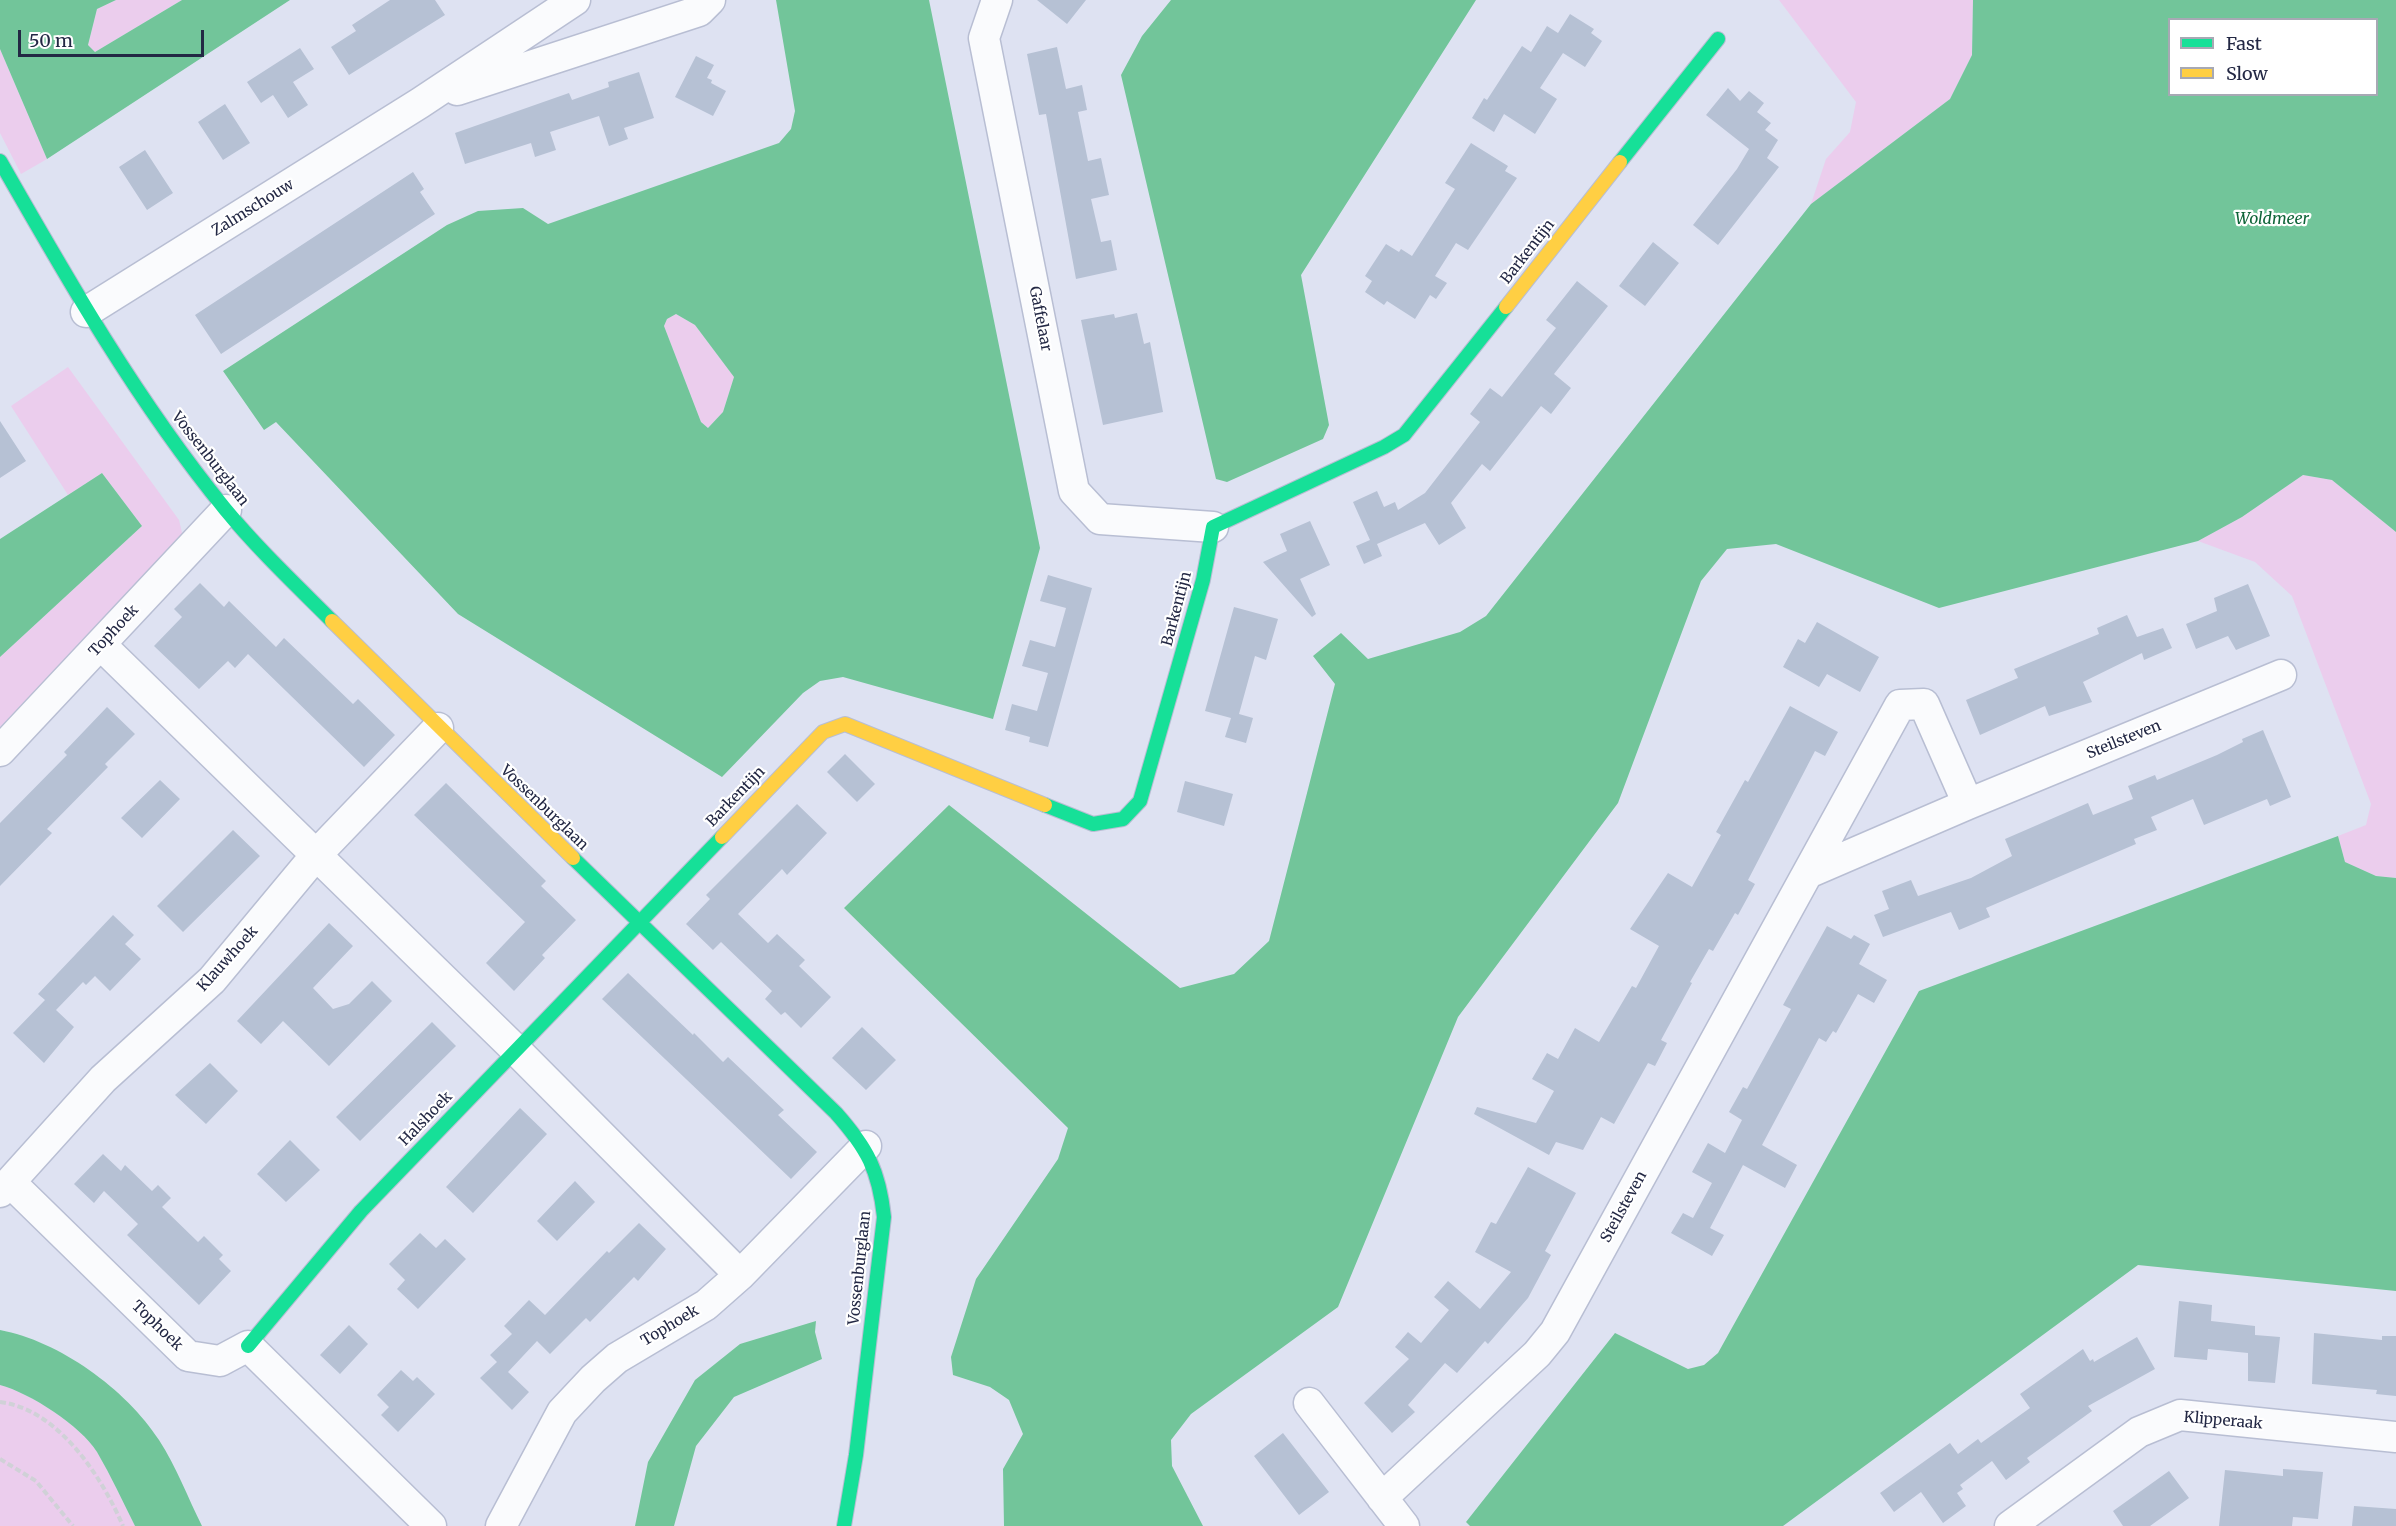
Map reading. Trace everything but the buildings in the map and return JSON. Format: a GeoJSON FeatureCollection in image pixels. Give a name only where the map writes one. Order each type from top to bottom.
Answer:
{"type":"FeatureCollection","features":[{"type":"Feature","properties":{"kind":"street","name":"Zalmschouw"},"geometry":{"type":"LineString","coordinates":[[86,312],[420,103],[574,0]]}},
{"type":"Feature","properties":{"kind":"street","name":"Zalmschouw"},"geometry":{"type":"LineString","coordinates":[[420,103],[699,10],[710,0]]}},
{"type":"Feature","properties":{"kind":"street","name":"Gaffelaar"},"geometry":{"type":"LineString","coordinates":[[997,0],[984,38],[1074,491],[1100,519],[1212,527]]}},
{"type":"Feature","properties":{"kind":"street","name":"Barkentijn"},"geometry":{"type":"LineString","coordinates":[[637,922],[823,732],[845,724],[1093,824],[1123,819],[1140,801],[1203,580],[1212,527],[1384,447],[1404,435],[1718,39]]}},
{"type":"Feature","properties":{"kind":"street","name":"Vossenburglaan"},"geometry":{"type":"LineString","coordinates":[[0,161],[86,312],[133,385],[226,510],[299,588],[438,728],[836,1113],[866,1146],[880,1179],[884,1217],[856,1455],[844,1526]]}},
{"type":"Feature","properties":{"kind":"street","name":"Tophoek"},"geometry":{"type":"LineString","coordinates":[[0,751],[226,510]]}},
{"type":"Feature","properties":{"kind":"street"},"geometry":{"type":"LineString","coordinates":[[101,645],[516,1050],[740,1275]]}},
{"type":"Feature","properties":{"kind":"street","name":"Steilsteven"},"geometry":{"type":"LineString","coordinates":[[1808,873],[1968,804],[2281,675]]}},
{"type":"Feature","properties":{"kind":"street","name":"Steilsteven"},"geometry":{"type":"LineString","coordinates":[[1383,1498],[1537,1354],[1555,1332],[1900,705],[1924,704],[1968,804]]}},
{"type":"Feature","properties":{"kind":"street","name":"Klauwhoek"},"geometry":{"type":"LineString","coordinates":[[5,1187],[103,1079],[212,980],[316,855],[438,728]]}},
{"type":"Feature","properties":{"kind":"street","name":"Halshoek"},"geometry":{"type":"LineString","coordinates":[[248,1346],[361,1211],[637,922]]}},
{"type":"Feature","properties":{"kind":"street","name":"Tophoek"},"geometry":{"type":"LineString","coordinates":[[501,1526],[562,1412],[593,1379],[617,1358],[706,1305],[740,1275],[866,1146]]}},
{"type":"Feature","properties":{"kind":"street","name":"Tophoek"},"geometry":{"type":"LineString","coordinates":[[5,1187],[188,1356],[220,1361],[248,1346]]}},
{"type":"Feature","properties":{"kind":"street"},"geometry":{"type":"LineString","coordinates":[[248,1346],[431,1526]]}},
{"type":"Feature","properties":{"kind":"street"},"geometry":{"type":"LineString","coordinates":[[1309,1403],[1404,1526]]}},
{"type":"Feature","properties":{"kind":"street","name":"Klipperaak"},"geometry":{"type":"LineString","coordinates":[[2010,1526],[2139,1431],[2180,1415],[2396,1437]]}},
{"type":"Feature","properties":{"kind":"path"},"geometry":{"type":"LineString","coordinates":[[0,1402],[13,1404],[34,1414],[66,1437],[90,1466],[115,1507],[123,1526]]}},
{"type":"Feature","properties":{"kind":"path"},"geometry":{"type":"LineString","coordinates":[[0,1459],[36,1481],[73,1526]]}},
{"type":"Feature","properties":{"kind":"shaded area"},"geometry":{"type":"Polygon","coordinates":[[[116,0],[182,0],[95,52],[88,46],[97,9],[116,0]]]}},
{"type":"Feature","properties":{"kind":"shaded area"},"geometry":{"type":"Polygon","coordinates":[[[1779,0],[1973,0],[1972,55],[1950,99],[1811,204],[1826,159],[1850,132],[1856,102],[1779,0]]]}},
{"type":"Feature","properties":{"kind":"shaded area"},"geometry":{"type":"Polygon","coordinates":[[[0,49],[47,159],[21,174],[0,133],[0,49]]]}},
{"type":"Feature","properties":{"kind":"shaded area"},"geometry":{"type":"Polygon","coordinates":[[[676,314],[695,325],[734,377],[723,412],[708,428],[701,422],[664,326],[667,319],[676,314]]]}},
{"type":"Feature","properties":{"kind":"shaded area"},"geometry":{"type":"Polygon","coordinates":[[[68,367],[179,520],[183,537],[0,727],[0,657],[142,526],[102,473],[68,495],[11,406],[68,367]]]}},
{"type":"Feature","properties":{"kind":"shaded area"},"geometry":{"type":"Polygon","coordinates":[[[2303,475],[2332,480],[2396,532],[2396,878],[2376,876],[2345,862],[2338,836],[2366,825],[2371,804],[2292,596],[2255,562],[2198,541],[2242,517],[2303,475]]]}},
{"type":"Feature","properties":{"kind":"shaded area"},"geometry":{"type":"Polygon","coordinates":[[[0,1385],[40,1403],[67,1421],[89,1442],[102,1461],[135,1526],[0,1526],[0,1385]]]}},
{"type":"Feature","properties":{"kind":"water"},"geometry":{"type":"Polygon","coordinates":[[[0,0],[116,0],[97,9],[88,45],[95,52],[182,0],[290,0],[47,159],[0,49],[0,0]]]}},
{"type":"Feature","properties":{"kind":"water"},"geometry":{"type":"Polygon","coordinates":[[[776,0],[929,0],[1040,548],[993,719],[843,677],[820,681],[803,693],[722,777],[458,614],[276,422],[264,430],[223,371],[447,225],[478,211],[523,208],[548,224],[779,143],[791,129],[795,111],[776,0]],[[676,314],[667,319],[664,326],[701,422],[708,428],[723,412],[734,377],[695,325],[676,314]]]}},
{"type":"Feature","properties":{"kind":"water"},"geometry":{"type":"Polygon","coordinates":[[[1171,0],[1476,0],[1301,275],[1329,425],[1323,439],[1227,482],[1216,479],[1121,75],[1142,36],[1171,0]]]}},
{"type":"Feature","properties":{"kind":"water","name":"Woldmeer"},"geometry":{"type":"Polygon","coordinates":[[[1973,0],[2396,0],[2396,532],[2332,480],[2303,475],[2242,517],[2198,541],[1939,608],[1776,544],[1727,549],[1701,581],[1618,803],[1458,1017],[1338,1307],[1191,1414],[1171,1440],[1172,1466],[1203,1526],[1004,1526],[1003,1469],[1023,1434],[1009,1400],[990,1387],[953,1375],[951,1357],[976,1279],[1058,1159],[1068,1128],[844,908],[949,805],[1180,988],[1234,974],[1269,941],[1335,684],[1313,656],[1341,633],[1368,659],[1460,632],[1486,616],[1811,204],[1950,99],[1972,55],[1973,0]]]}},
{"type":"Feature","properties":{"kind":"water"},"geometry":{"type":"Polygon","coordinates":[[[102,473],[142,526],[0,657],[0,539],[102,473]]]}},
{"type":"Feature","properties":{"kind":"water"},"geometry":{"type":"Polygon","coordinates":[[[2338,836],[2345,862],[2376,876],[2396,878],[2396,1291],[2138,1265],[1783,1526],[1470,1526],[1466,1522],[1615,1333],[1688,1369],[1704,1365],[1718,1353],[1919,991],[2338,836]]]}},
{"type":"Feature","properties":{"kind":"water"},"geometry":{"type":"Polygon","coordinates":[[[816,1321],[815,1332],[822,1359],[734,1397],[696,1446],[674,1526],[635,1526],[648,1462],[695,1380],[740,1344],[816,1321]]]}},
{"type":"Feature","properties":{"kind":"water"},"geometry":{"type":"Polygon","coordinates":[[[0,1330],[22,1336],[68,1356],[110,1386],[129,1403],[165,1450],[202,1526],[135,1526],[102,1461],[89,1442],[67,1421],[40,1403],[0,1385],[0,1330]]]}},
{"type":"Feature","properties":{"kind":"traffic: fast"},"geometry":{"type":"LineString","coordinates":[[1620,162],[1718,39]]}},
{"type":"Feature","properties":{"kind":"traffic: fast"},"geometry":{"type":"LineString","coordinates":[[0,161],[78,296],[162,426],[238,524],[332,621]]}},
{"type":"Feature","properties":{"kind":"traffic: fast"},"geometry":{"type":"LineString","coordinates":[[1045,805],[1093,824],[1123,819],[1140,801],[1203,580],[1213,527],[1384,447],[1404,435],[1506,307]]}},
{"type":"Feature","properties":{"kind":"traffic: fast"},"geometry":{"type":"LineString","coordinates":[[248,1346],[361,1211],[722,837]]}},
{"type":"Feature","properties":{"kind":"traffic: fast"},"geometry":{"type":"LineString","coordinates":[[573,858],[836,1113],[856,1137],[870,1160],[879,1186],[884,1217],[856,1455],[844,1526]]}},
{"type":"Feature","properties":{"kind":"traffic: slow"},"geometry":{"type":"LineString","coordinates":[[1506,307],[1620,162]]}},
{"type":"Feature","properties":{"kind":"traffic: slow"},"geometry":{"type":"LineString","coordinates":[[332,621],[573,858]]}},
{"type":"Feature","properties":{"kind":"traffic: slow"},"geometry":{"type":"LineString","coordinates":[[722,837],[823,732],[845,724],[1045,805]]}}]}
